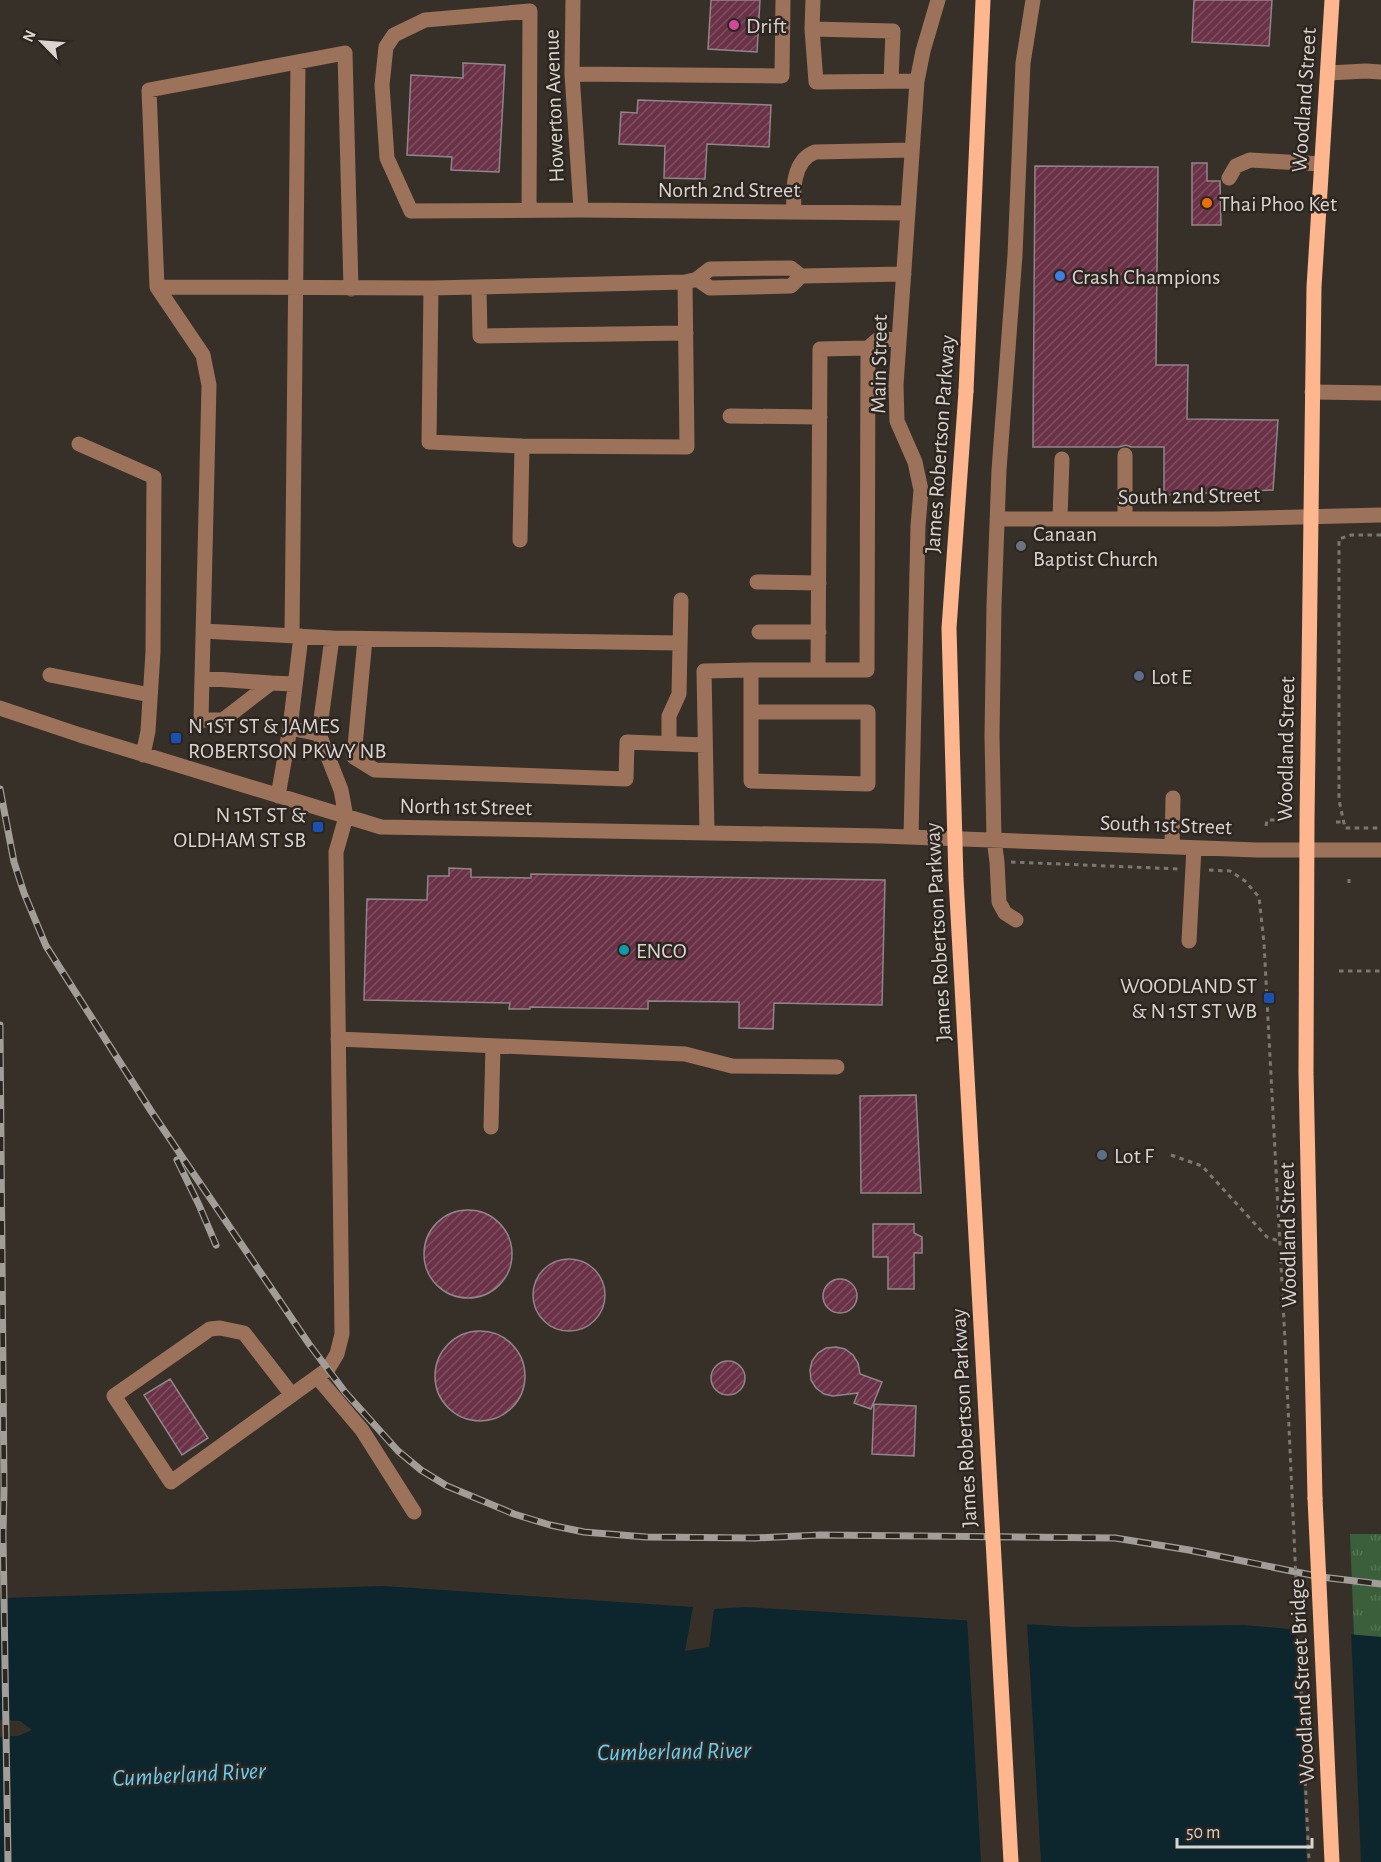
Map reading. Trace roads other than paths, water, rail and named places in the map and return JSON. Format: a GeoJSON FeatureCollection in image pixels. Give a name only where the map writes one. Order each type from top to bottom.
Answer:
{"type":"FeatureCollection","features":[{"type":"Feature","properties":{"kind":"main road","name":"James Robertson Parkway"},"geometry":{"type":"LineString","coordinates":[[983,0],[966,391],[949,628],[956,879],[1011,1862]]}},
{"type":"Feature","properties":{"kind":"main road","name":"Woodland Street"},"geometry":{"type":"LineString","coordinates":[[1315,1498],[1307,1096],[1312,392],[1314,286],[1332,0]]}},
{"type":"Feature","properties":{"kind":"main road","name":"Woodland Street Bridge"},"geometry":{"type":"LineString","coordinates":[[1315,1498],[1332,1862]]}},
{"type":"Feature","properties":{"kind":"street","name":"Howerton Avenue"},"geometry":{"type":"LineString","coordinates":[[573,0],[572,74],[580,210]]}},
{"type":"Feature","properties":{"kind":"street"},"geometry":{"type":"LineString","coordinates":[[572,74],[782,75],[783,0]]}},
{"type":"Feature","properties":{"kind":"street"},"geometry":{"type":"LineString","coordinates":[[813,0],[816,82],[917,81]]}},
{"type":"Feature","properties":{"kind":"street","name":"Main Street"},"geometry":{"type":"LineString","coordinates":[[911,837],[918,526],[921,490],[915,462],[897,420],[896,385],[917,81],[938,0]]}},
{"type":"Feature","properties":{"kind":"street"},"geometry":{"type":"LineString","coordinates":[[1016,920],[1005,913],[999,902],[994,839],[992,736],[997,519],[1015,255],[1023,63],[1033,0]]}},
{"type":"Feature","properties":{"kind":"street","name":"North 2nd Street"},"geometry":{"type":"LineString","coordinates":[[529,210],[530,11],[425,20],[394,35],[386,47],[382,85],[387,158],[411,211],[908,213]]}},
{"type":"Feature","properties":{"kind":"street"},"geometry":{"type":"LineString","coordinates":[[813,29],[893,31],[891,81]]}},
{"type":"Feature","properties":{"kind":"street"},"geometry":{"type":"LineString","coordinates":[[271,683],[223,720],[201,720],[209,385],[203,355],[157,288],[149,90],[345,53],[351,289]]}},
{"type":"Feature","properties":{"kind":"street"},"geometry":{"type":"LineString","coordinates":[[278,796],[290,728],[296,636],[298,62]]}},
{"type":"Feature","properties":{"kind":"street"},"geometry":{"type":"LineString","coordinates":[[1328,73],[1381,72]]}},
{"type":"Feature","properties":{"kind":"street"},"geometry":{"type":"LineString","coordinates":[[794,212],[793,185],[799,167],[807,155],[815,152],[912,150]]}},
{"type":"Feature","properties":{"kind":"street"},"geometry":{"type":"LineString","coordinates":[[1229,178],[1236,165],[1250,160],[1321,164]]}},
{"type":"Feature","properties":{"kind":"street"},"geometry":{"type":"LineString","coordinates":[[157,288],[479,288],[691,281],[710,269],[791,268],[801,276],[904,274]]}},
{"type":"Feature","properties":{"kind":"street"},"geometry":{"type":"LineString","coordinates":[[431,288],[429,442],[522,446],[687,447],[686,333],[691,281]]}},
{"type":"Feature","properties":{"kind":"street"},"geometry":{"type":"LineString","coordinates":[[479,288],[480,336],[686,333]]}},
{"type":"Feature","properties":{"kind":"street"},"geometry":{"type":"LineString","coordinates":[[818,670],[820,349],[868,348],[877,340],[899,339]]}},
{"type":"Feature","properties":{"kind":"street"},"geometry":{"type":"LineString","coordinates":[[707,833],[704,671],[867,670],[868,348]]}},
{"type":"Feature","properties":{"kind":"street"},"geometry":{"type":"LineString","coordinates":[[1312,392],[1381,393]]}},
{"type":"Feature","properties":{"kind":"street"},"geometry":{"type":"LineString","coordinates":[[730,416],[820,417]]}},
{"type":"Feature","properties":{"kind":"street"},"geometry":{"type":"LineString","coordinates":[[79,444],[154,477],[155,546],[150,695],[148,731],[143,755]]}},
{"type":"Feature","properties":{"kind":"street"},"geometry":{"type":"LineString","coordinates":[[520,540],[522,446]]}},
{"type":"Feature","properties":{"kind":"street"},"geometry":{"type":"LineString","coordinates":[[1125,455],[1125,519]]}},
{"type":"Feature","properties":{"kind":"street"},"geometry":{"type":"LineString","coordinates":[[1060,519],[1062,459]]}},
{"type":"Feature","properties":{"kind":"street","name":"South 2nd Street"},"geometry":{"type":"LineString","coordinates":[[997,519],[1381,515]]}},
{"type":"Feature","properties":{"kind":"street"},"geometry":{"type":"LineString","coordinates":[[757,582],[819,583]]}},
{"type":"Feature","properties":{"kind":"street"},"geometry":{"type":"LineString","coordinates":[[669,743],[669,716],[680,694],[681,600]]}},
{"type":"Feature","properties":{"kind":"street"},"geometry":{"type":"LineString","coordinates":[[203,631],[365,639],[681,643]]}},
{"type":"Feature","properties":{"kind":"street"},"geometry":{"type":"LineString","coordinates":[[759,632],[819,632]]}},
{"type":"Feature","properties":{"kind":"street"},"geometry":{"type":"LineString","coordinates":[[292,1395],[244,1333],[220,1328],[210,1329],[114,1396],[171,1482],[292,1395],[328,1369],[337,1354],[342,1334],[336,852],[346,817],[341,790],[319,734],[332,638]]}},
{"type":"Feature","properties":{"kind":"street"},"geometry":{"type":"LineString","coordinates":[[365,639],[354,757],[375,770],[626,779],[627,742],[705,745]]}},
{"type":"Feature","properties":{"kind":"street"},"geometry":{"type":"LineString","coordinates":[[751,670],[751,712],[751,781],[868,784],[868,712],[751,712]]}},
{"type":"Feature","properties":{"kind":"street"},"geometry":{"type":"LineString","coordinates":[[50,675],[150,695]]}},
{"type":"Feature","properties":{"kind":"street"},"geometry":{"type":"LineString","coordinates":[[202,678],[294,684]]}},
{"type":"Feature","properties":{"kind":"street","name":"North 1st Street"},"geometry":{"type":"LineString","coordinates":[[0,708],[143,755],[381,827],[950,838]]}},
{"type":"Feature","properties":{"kind":"street"},"geometry":{"type":"LineString","coordinates":[[290,728],[319,734]]}},
{"type":"Feature","properties":{"kind":"street"},"geometry":{"type":"LineString","coordinates":[[1172,847],[1173,798]]}},
{"type":"Feature","properties":{"kind":"street","name":"South 1st Street"},"geometry":{"type":"LineString","coordinates":[[950,838],[1194,848],[1381,850]]}},
{"type":"Feature","properties":{"kind":"street"},"geometry":{"type":"LineString","coordinates":[[1189,941],[1194,848]]}},
{"type":"Feature","properties":{"kind":"street"},"geometry":{"type":"LineString","coordinates":[[338,1039],[685,1054],[732,1066],[837,1067]]}},
{"type":"Feature","properties":{"kind":"street"},"geometry":{"type":"LineString","coordinates":[[491,1127],[493,1046]]}},
{"type":"Feature","properties":{"kind":"street"},"geometry":{"type":"LineString","coordinates":[[317,1377],[362,1430],[414,1512]]}},
{"type":"Feature","properties":{"kind":"water","name":"Cumberland River"},"geometry":{"type":"Polygon","coordinates":[[[384,1586],[693,1607],[685,1651],[709,1647],[714,1609],[746,1607],[1075,1627],[1244,1625],[1381,1637],[1381,1862],[0,1862],[0,1598],[384,1586]]]}},
{"type":"Feature","properties":{"kind":"railway"},"geometry":{"type":"LineString","coordinates":[[0,789],[14,862],[46,946],[151,1111],[309,1344],[345,1392],[398,1451],[421,1470],[447,1486],[514,1514],[584,1532],[646,1537],[755,1538],[820,1535],[1115,1538],[1189,1550],[1321,1577],[1381,1584]]}},
{"type":"Feature","properties":{"kind":"railway"},"geometry":{"type":"LineString","coordinates":[[0,1025],[3,1535],[8,1862]]}},
{"type":"Feature","properties":{"kind":"railway"},"geometry":{"type":"LineString","coordinates":[[177,1160],[216,1245]]}},
{"type":"Feature","properties":{"kind":"place","name":"Drift"},"geometry":{"type":"Point","coordinates":[734,25]}},
{"type":"Feature","properties":{"kind":"place","name":"Thai Phoo Ket"},"geometry":{"type":"Point","coordinates":[1207,203]}},
{"type":"Feature","properties":{"kind":"place","name":"Crash Champions"},"geometry":{"type":"Point","coordinates":[1060,276]}},
{"type":"Feature","properties":{"kind":"place","name":"Canaan Baptist Church"},"geometry":{"type":"Point","coordinates":[1021,546]}},
{"type":"Feature","properties":{"kind":"place","name":"Lot E"},"geometry":{"type":"Point","coordinates":[1139,676]}},
{"type":"Feature","properties":{"kind":"place","name":"N 1ST ST & JAMES ROBERTSON PKWY NB"},"geometry":{"type":"Point","coordinates":[176,738]}},
{"type":"Feature","properties":{"kind":"place","name":"N 1ST ST & OLDHAM ST SB"},"geometry":{"type":"Point","coordinates":[318,827]}},
{"type":"Feature","properties":{"kind":"place","name":"ENCO"},"geometry":{"type":"Point","coordinates":[624,950]}},
{"type":"Feature","properties":{"kind":"place","name":"WOODLAND ST & N 1ST ST WB"},"geometry":{"type":"Point","coordinates":[1269,998]}},
{"type":"Feature","properties":{"kind":"place","name":"Lot F"},"geometry":{"type":"Point","coordinates":[1102,1155]}}]}
